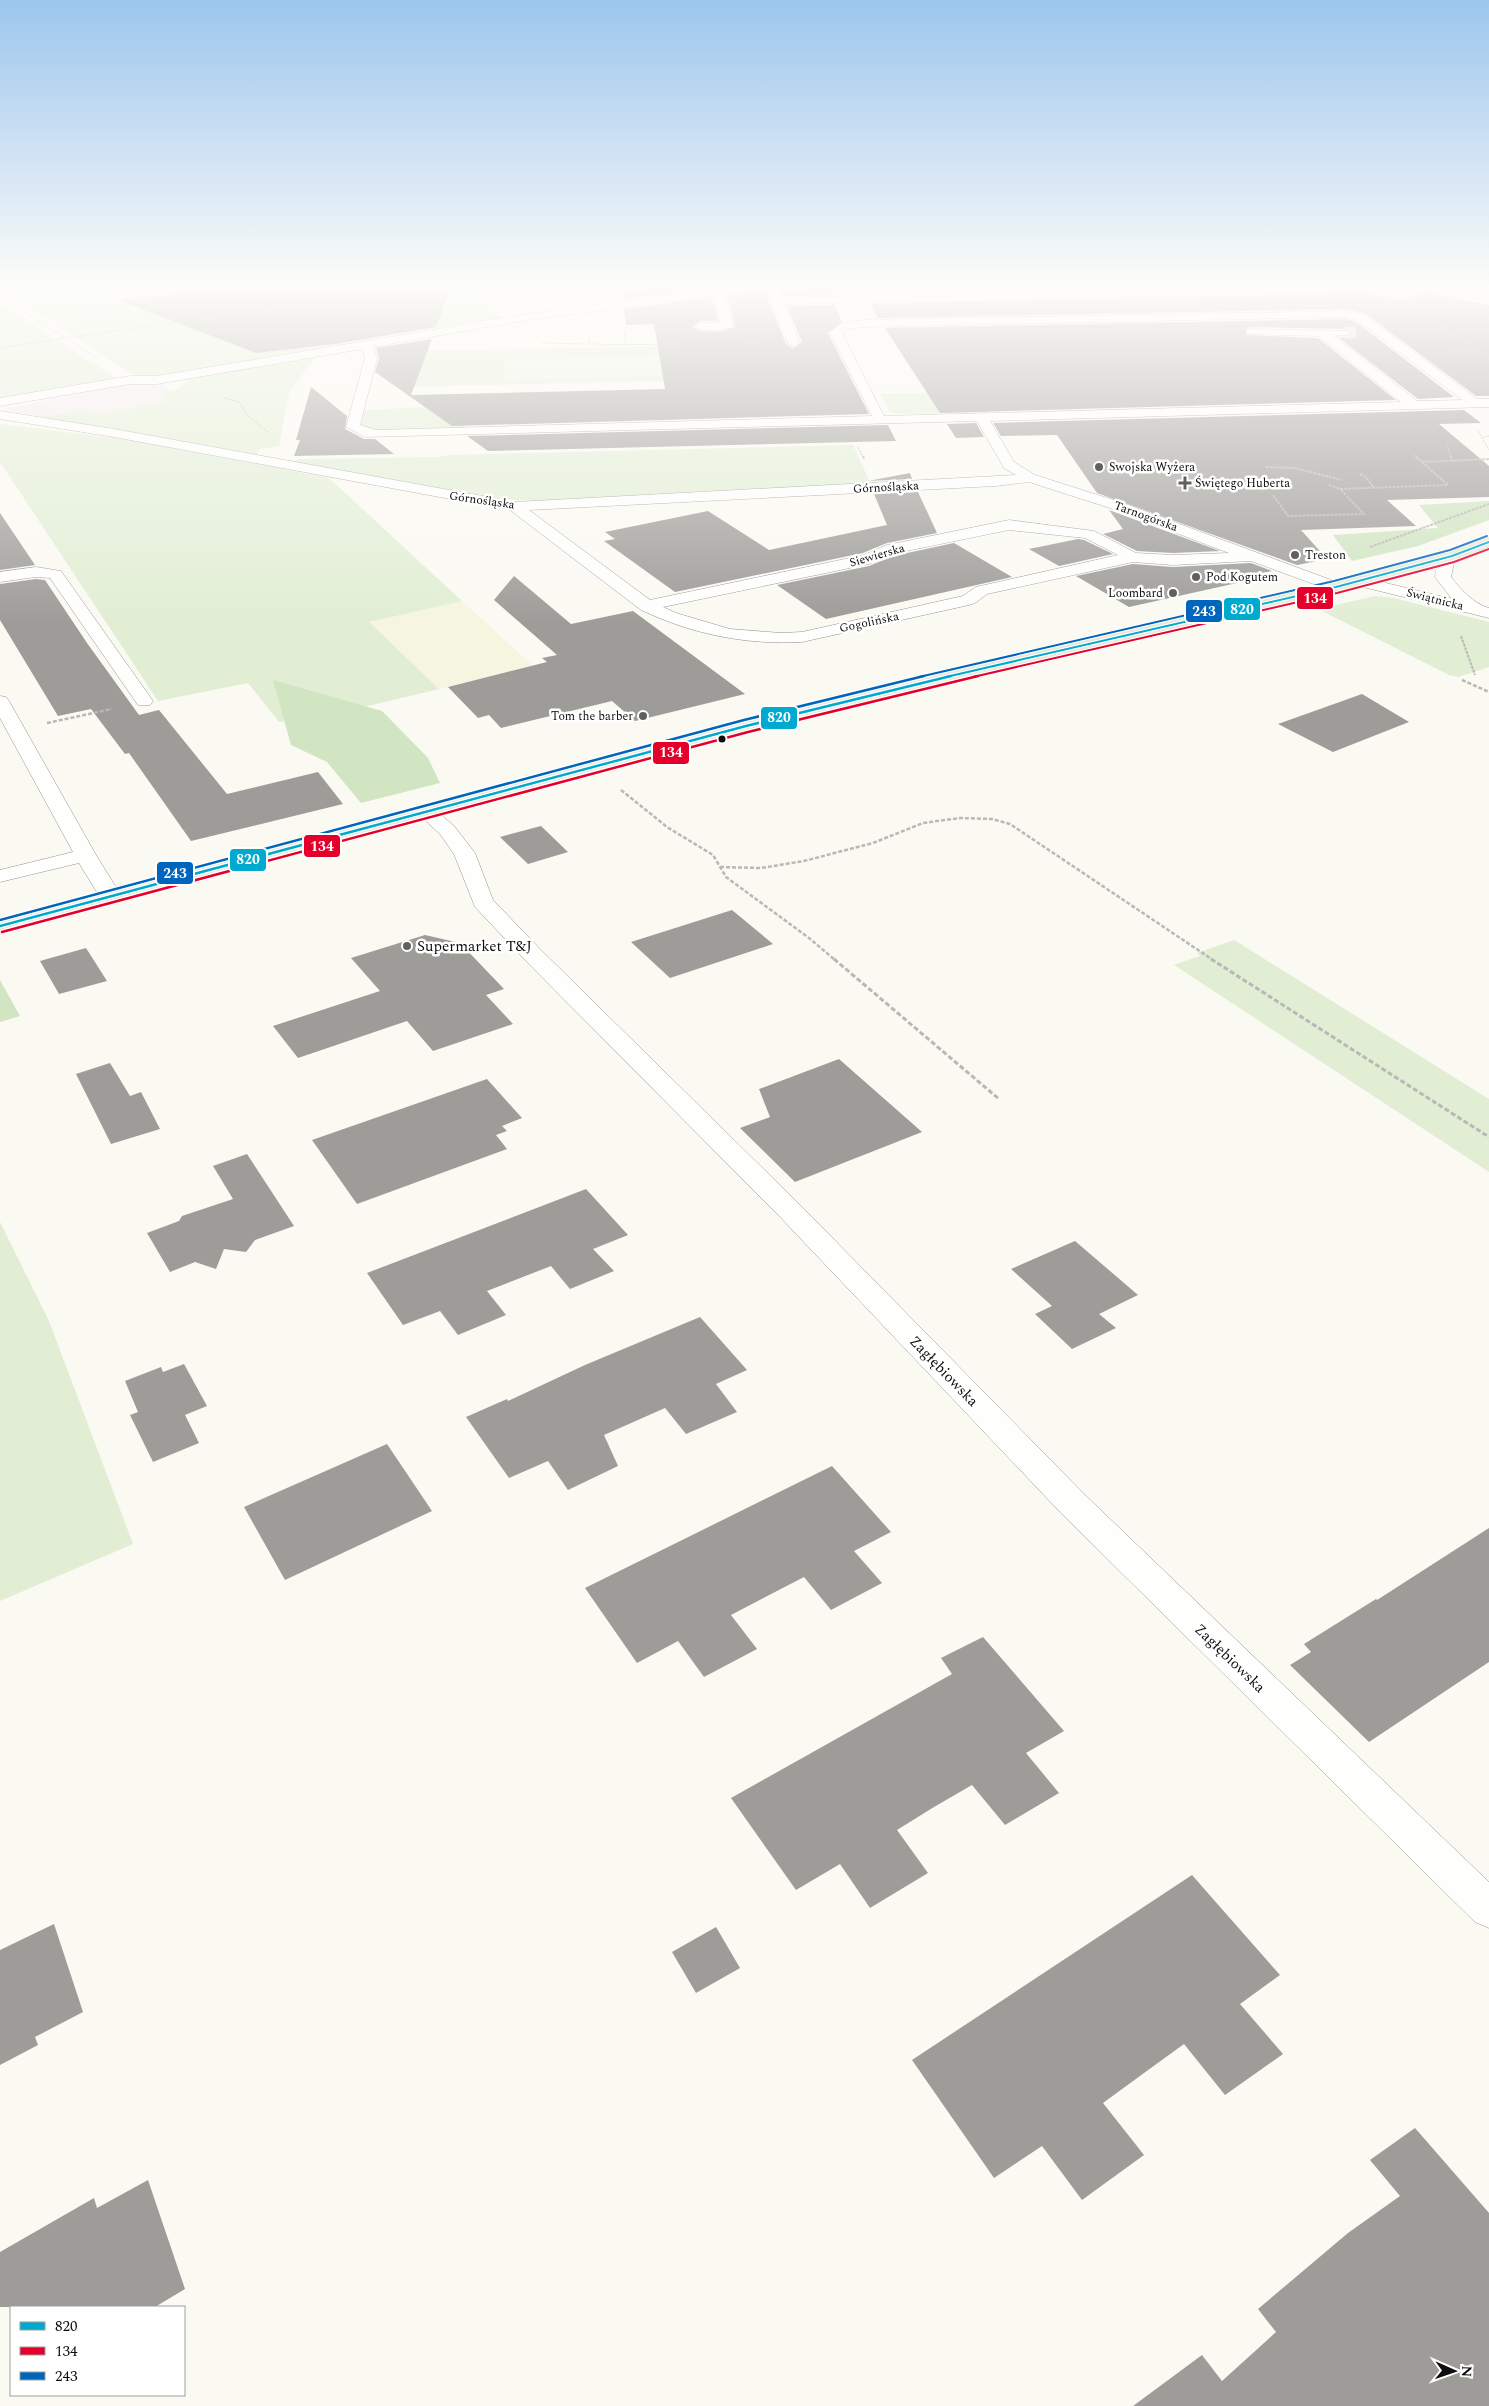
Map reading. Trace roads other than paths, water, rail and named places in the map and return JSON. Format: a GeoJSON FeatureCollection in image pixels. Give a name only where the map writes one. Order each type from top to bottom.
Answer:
{"type":"FeatureCollection","features":[{"type":"Feature","properties":{"kind":"main road"},"geometry":{"type":"LineString","coordinates":[[0,926],[872,694],[1357,581],[1452,556],[1489,542]]}},
{"type":"Feature","properties":{"kind":"street"},"geometry":{"type":"LineString","coordinates":[[0,402],[22,398]]}},
{"type":"Feature","properties":{"kind":"street"},"geometry":{"type":"LineString","coordinates":[[360,398],[353,427],[365,433],[1489,404]]}},
{"type":"Feature","properties":{"kind":"street"},"geometry":{"type":"LineString","coordinates":[[871,398],[880,420]]}},
{"type":"Feature","properties":{"kind":"street"},"geometry":{"type":"LineString","coordinates":[[1405,398],[1415,406]]}},
{"type":"Feature","properties":{"kind":"street"},"geometry":{"type":"LineString","coordinates":[[1467,398],[1475,404]]}},
{"type":"Feature","properties":{"kind":"street","name":"Górnośląska"},"geometry":{"type":"LineString","coordinates":[[0,415],[140,438],[515,506],[987,483],[1030,478]]}},
{"type":"Feature","properties":{"kind":"street","name":"Tarnogórska"},"geometry":{"type":"LineString","coordinates":[[981,417],[1009,465],[1030,478],[1115,505],[1336,586]]}},
{"type":"Feature","properties":{"kind":"street","name":"Gogolińska"},"geometry":{"type":"LineString","coordinates":[[515,506],[647,606],[670,617],[728,634],[757,638],[802,637],[969,600],[982,590],[1133,557],[1173,560],[1255,556]]}},
{"type":"Feature","properties":{"kind":"street","name":"Siewierska"},"geometry":{"type":"LineString","coordinates":[[647,606],[868,559],[887,550],[1009,525],[1089,534],[1133,557]]}},
{"type":"Feature","properties":{"kind":"street","name":"Świątnicka"},"geometry":{"type":"LineString","coordinates":[[1452,556],[1446,562],[1443,577],[1454,593],[1464,602],[1486,612]]}},
{"type":"Feature","properties":{"kind":"street"},"geometry":{"type":"LineString","coordinates":[[0,577],[36,572],[55,574],[144,702]]}},
{"type":"Feature","properties":{"kind":"street","name":"Świątnicka"},"geometry":{"type":"LineString","coordinates":[[1357,581],[1486,612]]}},
{"type":"Feature","properties":{"kind":"street"},"geometry":{"type":"LineString","coordinates":[[0,701],[85,856],[111,897]]}},
{"type":"Feature","properties":{"kind":"street","name":"Zagłębiowska"},"geometry":{"type":"LineString","coordinates":[[426,812],[447,830],[464,853],[484,902],[533,955],[792,1213],[1073,1504],[1489,1910]]}},
{"type":"Feature","properties":{"kind":"street"},"geometry":{"type":"LineString","coordinates":[[1,873],[85,856]]}},
{"type":"Feature","properties":{"kind":"place","name":"Swojska Wyżera"},"geometry":{"type":"Point","coordinates":[1099,467]}},
{"type":"Feature","properties":{"kind":"place","name":"Świętego Huberta"},"geometry":{"type":"Point","coordinates":[1185,483]}},
{"type":"Feature","properties":{"kind":"place","name":"Treston"},"geometry":{"type":"Point","coordinates":[1295,555]}},
{"type":"Feature","properties":{"kind":"place","name":"Pod Kogutem"},"geometry":{"type":"Point","coordinates":[1196,577]}},
{"type":"Feature","properties":{"kind":"place","name":"Loombard"},"geometry":{"type":"Point","coordinates":[1173,593]}},
{"type":"Feature","properties":{"kind":"place","name":"Tom the barber"},"geometry":{"type":"Point","coordinates":[643,716]}},
{"type":"Feature","properties":{"kind":"place","name":"Supermarket T&J"},"geometry":{"type":"Point","coordinates":[407,946]}}]}
